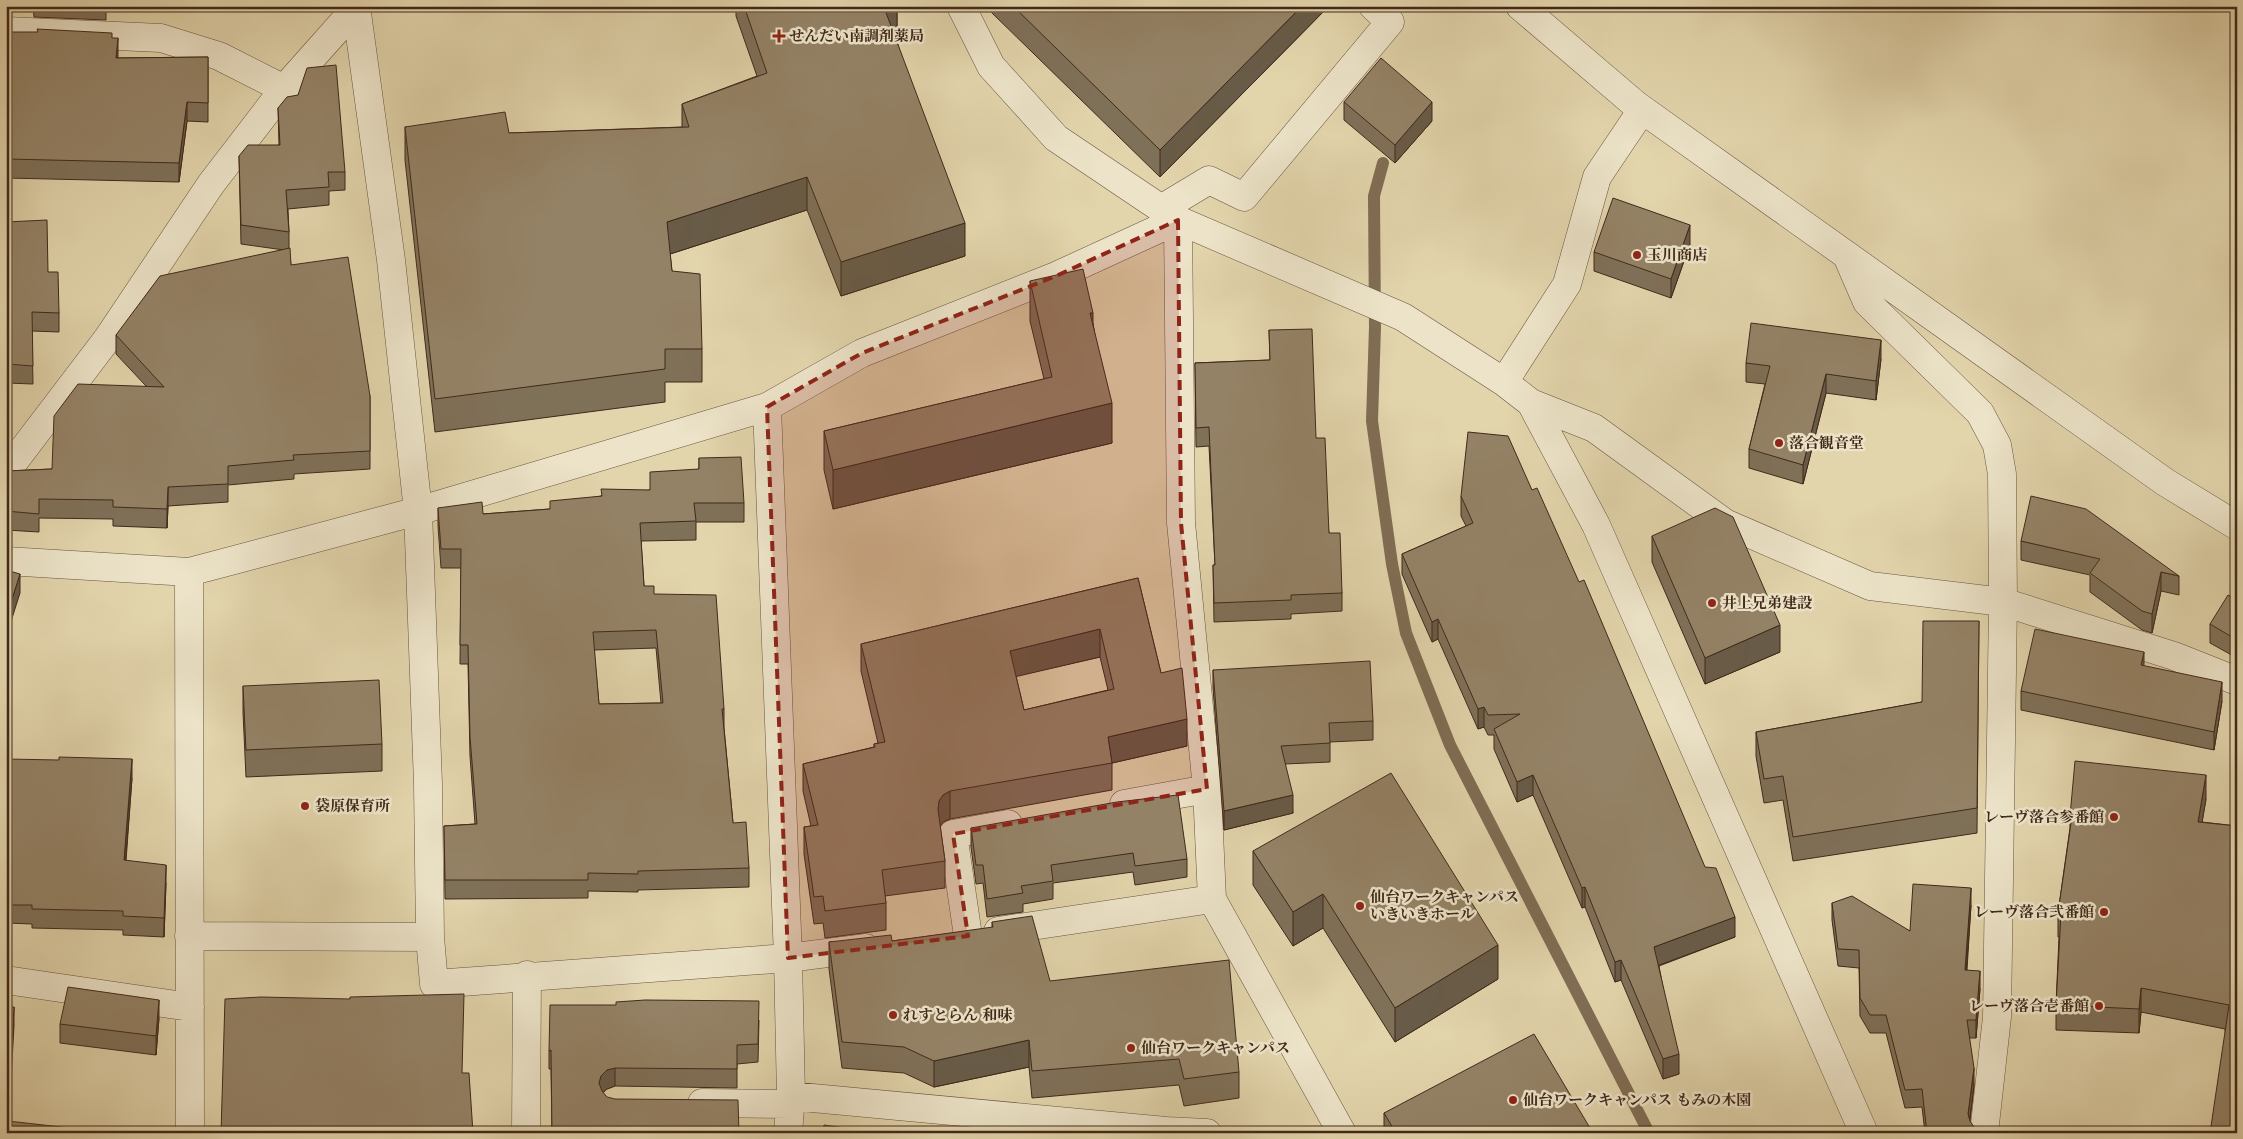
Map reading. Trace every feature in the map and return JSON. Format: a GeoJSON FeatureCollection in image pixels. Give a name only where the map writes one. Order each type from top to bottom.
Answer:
{"type":"FeatureCollection","features":[{"type":"Feature","properties":{"kind":"street"},"geometry":{"type":"LineString","coordinates":[[961,6],[992,66],[1056,138],[1170,214],[1327,286],[1403,317],[1504,382],[1531,403],[1594,428],[1725,523],[1870,586],[2003,602],[2174,656],[2237,680]]}},
{"type":"Feature","properties":{"kind":"street"},"geometry":{"type":"LineString","coordinates":[[6,562],[189,572],[418,511],[767,407],[862,353],[1056,276],[1170,214],[1209,180],[1244,197],[1390,22],[1373,6]]}},
{"type":"Feature","properties":{"kind":"street"},"geometry":{"type":"LineString","coordinates":[[1520,6],[1642,110],[2165,482],[2237,526]]}},
{"type":"Feature","properties":{"kind":"street"},"geometry":{"type":"LineString","coordinates":[[6,472],[108,338],[211,184],[284,89],[356,7]]}},
{"type":"Feature","properties":{"kind":"street"},"geometry":{"type":"LineString","coordinates":[[356,7],[391,260],[418,511],[428,784],[430,937],[434,984],[788,958],[892,945]]}},
{"type":"Feature","properties":{"kind":"street"},"geometry":{"type":"LineString","coordinates":[[6,31],[161,38],[219,56],[284,89]]}},
{"type":"Feature","properties":{"kind":"street"},"geometry":{"type":"LineString","coordinates":[[1504,382],[1567,284],[1597,177],[1642,110]]}},
{"type":"Feature","properties":{"kind":"street"},"geometry":{"type":"LineString","coordinates":[[1170,214],[1181,523],[1207,789],[1212,899],[1342,1133]]}},
{"type":"Feature","properties":{"kind":"street"},"geometry":{"type":"LineString","coordinates":[[1847,256],[1867,302],[1980,413],[1998,446],[2002,474],[2003,602],[1996,1018],[1984,1133]]}},
{"type":"Feature","properties":{"kind":"street"},"geometry":{"type":"LineString","coordinates":[[1531,403],[1596,525],[1864,1133]]}},
{"type":"Feature","properties":{"kind":"street"},"geometry":{"type":"LineString","coordinates":[[767,407],[788,958],[791,1100],[788,1133]]}},
{"type":"Feature","properties":{"kind":"street"},"geometry":{"type":"LineString","coordinates":[[189,572],[190,1133]]}},
{"type":"Feature","properties":{"kind":"street"},"geometry":{"type":"LineString","coordinates":[[1099,808],[1207,789]]}},
{"type":"Feature","properties":{"kind":"street"},"geometry":{"type":"LineString","coordinates":[[968,936],[953,834],[1031,820]]}},
{"type":"Feature","properties":{"kind":"street"},"geometry":{"type":"LineString","coordinates":[[939,940],[1212,899]]}},
{"type":"Feature","properties":{"kind":"street"},"geometry":{"type":"LineString","coordinates":[[189,936],[430,937]]}},
{"type":"Feature","properties":{"kind":"street"},"geometry":{"type":"LineString","coordinates":[[526,976],[526,1133]]}},
{"type":"Feature","properties":{"kind":"street"},"geometry":{"type":"LineString","coordinates":[[6,980],[190,1007]]}},
{"type":"Feature","properties":{"kind":"street"},"geometry":{"type":"LineString","coordinates":[[674,1103],[791,1100],[1207,1133]]}},
{"type":"Feature","properties":{"kind":"highlighted area"},"geometry":{"type":"Polygon","coordinates":[[[1178,220],[1181,523],[1207,789],[953,834],[968,936],[788,958],[767,407],[862,353],[1056,276],[1178,220]]]}},
{"type":"Feature","properties":{"kind":"building"},"geometry":{"type":"Polygon","coordinates":[[[744,6],[897,6],[885,10],[965,223],[841,262],[807,177],[667,222],[672,271],[700,274],[702,349],[665,349],[665,369],[435,399],[405,127],[505,112],[509,133],[689,127],[682,104],[767,73],[744,6]]]}},
{"type":"Feature","properties":{"kind":"building"},"geometry":{"type":"Polygon","coordinates":[[[1013,6],[1302,6],[1160,150],[1013,6]]]}},
{"type":"Feature","properties":{"kind":"building"},"geometry":{"type":"Polygon","coordinates":[[[37,29],[112,33],[112,38],[118,38],[116,58],[208,57],[208,103],[187,102],[179,163],[6,159],[6,32],[38,32],[37,29]]]}},
{"type":"Feature","properties":{"kind":"building"},"geometry":{"type":"Polygon","coordinates":[[[1381,58],[1432,102],[1395,145],[1344,102],[1381,58]]]}},
{"type":"Feature","properties":{"kind":"building"},"geometry":{"type":"Polygon","coordinates":[[[336,65],[345,172],[328,172],[329,187],[286,190],[289,232],[241,225],[239,156],[248,145],[280,145],[278,108],[287,97],[298,95],[307,68],[336,65]]]}},
{"type":"Feature","properties":{"kind":"building"},"geometry":{"type":"Polygon","coordinates":[[[1613,198],[1690,225],[1671,279],[1594,252],[1613,198]]]}},
{"type":"Feature","properties":{"kind":"building"},"geometry":{"type":"Polygon","coordinates":[[[47,220],[48,272],[58,272],[59,313],[32,312],[33,366],[6,364],[6,222],[47,220]]]}},
{"type":"Feature","properties":{"kind":"building"},"geometry":{"type":"Polygon","coordinates":[[[290,248],[291,265],[348,257],[370,396],[370,451],[293,455],[294,460],[228,466],[228,484],[168,487],[167,509],[113,507],[113,500],[39,499],[39,514],[6,511],[6,471],[52,469],[54,416],[78,384],[164,387],[116,335],[160,276],[290,248]]]}},
{"type":"Feature","properties":{"kind":"building"},"geometry":{"type":"Polygon","coordinates":[[[1083,269],[1093,313],[1090,313],[1112,403],[833,470],[824,431],[1052,377],[1030,281],[1083,269]]]}},
{"type":"Feature","properties":{"kind":"building"},"geometry":{"type":"Polygon","coordinates":[[[1751,323],[1881,340],[1876,381],[1826,374],[1803,465],[1749,449],[1770,366],[1746,363],[1751,323]]]}},
{"type":"Feature","properties":{"kind":"building"},"geometry":{"type":"Polygon","coordinates":[[[1312,329],[1316,438],[1325,438],[1329,533],[1340,533],[1342,593],[1291,595],[1291,600],[1214,603],[1213,565],[1215,565],[1209,427],[1196,428],[1195,363],[1270,360],[1269,330],[1312,329]]]}},
{"type":"Feature","properties":{"kind":"building"},"geometry":{"type":"Polygon","coordinates":[[[1468,432],[1508,436],[1532,490],[1537,488],[1579,582],[1584,580],[1705,867],[1716,868],[1735,917],[1654,947],[1679,1054],[1663,1059],[1621,960],[1615,962],[1585,887],[1582,888],[1533,775],[1517,782],[1494,729],[1520,714],[1488,715],[1484,707],[1478,709],[1438,619],[1432,622],[1402,554],[1473,523],[1461,496],[1468,432]]]}},
{"type":"Feature","properties":{"kind":"building"},"geometry":{"type":"Polygon","coordinates":[[[741,457],[744,503],[694,503],[696,521],[640,523],[644,586],[654,586],[654,594],[716,595],[724,709],[722,709],[733,823],[746,822],[749,868],[638,871],[638,874],[588,873],[588,880],[445,880],[444,826],[477,824],[470,737],[468,645],[460,645],[461,549],[441,549],[438,508],[482,502],[483,514],[550,509],[550,501],[602,496],[601,489],[650,490],[650,472],[699,469],[699,458],[741,457]],[[656,630],[593,632],[599,704],[663,703],[656,630]]]}},
{"type":"Feature","properties":{"kind":"building"},"geometry":{"type":"Polygon","coordinates":[[[2031,496],[2086,509],[2179,576],[2161,572],[2152,614],[2142,611],[2090,573],[2100,559],[2021,541],[2031,496]]]}},
{"type":"Feature","properties":{"kind":"building"},"geometry":{"type":"Polygon","coordinates":[[[1715,508],[1733,517],[1780,625],[1705,658],[1652,536],[1715,508]]]}},
{"type":"Feature","properties":{"kind":"building"},"geometry":{"type":"Polygon","coordinates":[[[6,570],[20,574],[6,618],[6,570]]]}},
{"type":"Feature","properties":{"kind":"building"},"geometry":{"type":"Polygon","coordinates":[[[1138,578],[1161,673],[1182,668],[1187,719],[1108,737],[1112,763],[950,791],[943,795],[939,801],[938,809],[945,861],[882,870],[886,903],[825,911],[823,896],[814,897],[804,827],[818,825],[803,764],[875,747],[874,744],[885,742],[861,644],[1138,578]],[[1100,629],[1010,651],[1024,710],[1114,689],[1100,629]]]}},
{"type":"Feature","properties":{"kind":"building"},"geometry":{"type":"Polygon","coordinates":[[[2228,595],[2237,600],[2237,640],[2210,624],[2228,595]]]}},
{"type":"Feature","properties":{"kind":"building"},"geometry":{"type":"Polygon","coordinates":[[[1923,621],[1979,621],[1977,808],[1793,837],[1783,776],[1764,779],[1756,732],[1922,702],[1923,621]]]}},
{"type":"Feature","properties":{"kind":"building"},"geometry":{"type":"Polygon","coordinates":[[[2035,629],[2144,652],[2141,665],[2222,682],[2214,732],[2021,691],[2035,629]]]}},
{"type":"Feature","properties":{"kind":"building"},"geometry":{"type":"Polygon","coordinates":[[[1370,661],[1373,721],[1329,723],[1330,743],[1281,746],[1293,795],[1224,811],[1213,670],[1370,661]]]}},
{"type":"Feature","properties":{"kind":"building"},"geometry":{"type":"Polygon","coordinates":[[[379,680],[382,744],[246,750],[243,686],[379,680]]]}},
{"type":"Feature","properties":{"kind":"building"},"geometry":{"type":"Polygon","coordinates":[[[59,757],[132,759],[124,860],[166,865],[164,918],[123,916],[123,911],[32,909],[32,905],[6,905],[6,759],[59,760],[59,757]]]}},
{"type":"Feature","properties":{"kind":"building"},"geometry":{"type":"Polygon","coordinates":[[[2075,761],[2206,775],[2198,822],[2237,826],[2237,1133],[2210,1133],[2229,1005],[2141,988],[2139,1009],[2056,1005],[2061,913],[2058,913],[2072,816],[2070,816],[2075,761]]]}},
{"type":"Feature","properties":{"kind":"building","name":"仙台ワークキャンパス いきいきホール"},"geometry":{"type":"Polygon","coordinates":[[[1391,773],[1498,945],[1395,1008],[1323,894],[1293,912],[1253,851],[1391,773]]]}},
{"type":"Feature","properties":{"kind":"building"},"geometry":{"type":"Polygon","coordinates":[[[1178,795],[1187,859],[1135,866],[1133,853],[1051,865],[1053,881],[1021,886],[1023,893],[987,899],[983,865],[976,865],[971,828],[1117,802],[1178,795]]]}},
{"type":"Feature","properties":{"kind":"building"},"geometry":{"type":"Polygon","coordinates":[[[1913,884],[1971,888],[1965,970],[1980,971],[1976,1020],[1967,1020],[1974,1068],[1968,1114],[1974,1127],[1974,1133],[1927,1133],[1922,1089],[1905,1090],[1886,1015],[1870,1015],[1860,998],[1859,950],[1838,949],[1832,903],[1852,896],[1910,931],[1913,884]]]}},
{"type":"Feature","properties":{"kind":"building"},"geometry":{"type":"Polygon","coordinates":[[[1032,916],[1050,981],[1229,960],[1239,1072],[1184,1079],[1179,1059],[1032,1071],[1029,1040],[934,1061],[904,1047],[842,1042],[829,942],[891,935],[892,941],[993,927],[992,922],[1032,916]]]}},
{"type":"Feature","properties":{"kind":"building"},"geometry":{"type":"Polygon","coordinates":[[[68,987],[159,1000],[156,1036],[60,1024],[68,987]]]}},
{"type":"Feature","properties":{"kind":"building"},"geometry":{"type":"Polygon","coordinates":[[[464,994],[462,1073],[469,1073],[473,1133],[221,1133],[225,999],[261,997],[350,999],[350,997],[464,994]]]}},
{"type":"Feature","properties":{"kind":"building"},"geometry":{"type":"Polygon","coordinates":[[[645,1000],[759,1001],[758,1044],[737,1045],[737,1069],[615,1068],[607,1070],[601,1076],[599,1083],[607,1097],[615,1099],[738,1100],[739,1133],[552,1133],[551,1050],[549,1051],[550,1005],[616,1005],[616,1002],[645,1000]]]}},
{"type":"Feature","properties":{"kind":"building"},"geometry":{"type":"Polygon","coordinates":[[[6,1006],[14,1007],[8,1121],[70,1128],[69,1133],[6,1133],[6,1006]]]}},
{"type":"Feature","properties":{"kind":"building"},"geometry":{"type":"Polygon","coordinates":[[[1534,1034],[1593,1133],[1396,1133],[1384,1113],[1534,1034]]]}},
{"type":"Feature","properties":{"kind":"building"},"geometry":{"type":"Polygon","coordinates":[[[824,1125],[879,1133],[823,1133],[824,1125]]]}},
{"type":"Feature","properties":{"kind":"building"},"geometry":{"type":"Polygon","coordinates":[[[1182,1129],[1221,1133],[1181,1133],[1182,1129]]]}},
{"type":"Feature","properties":{"kind":"waterway"},"geometry":{"type":"LineString","coordinates":[[1383,163],[1374,196],[1375,327],[1372,421],[1392,564],[1406,633],[1450,745],[1649,1133]]}},
{"type":"Feature","properties":{"kind":"place","name":"せんだい南調剤薬局"},"geometry":{"type":"Point","coordinates":[779,36]}},
{"type":"Feature","properties":{"kind":"place","name":"玉川商店"},"geometry":{"type":"Point","coordinates":[1637,255]}},
{"type":"Feature","properties":{"kind":"place","name":"落合観音堂"},"geometry":{"type":"Point","coordinates":[1779,443]}},
{"type":"Feature","properties":{"kind":"place","name":"井上兄弟建設"},"geometry":{"type":"Point","coordinates":[1712,603]}},
{"type":"Feature","properties":{"kind":"place","name":"袋原保育所"},"geometry":{"type":"Point","coordinates":[305,806]}},
{"type":"Feature","properties":{"kind":"place","name":"レーヴ落合参番館"},"geometry":{"type":"Point","coordinates":[2114,817]}},
{"type":"Feature","properties":{"kind":"place","name":"仙台ワークキャンパス いきいきホール"},"geometry":{"type":"Point","coordinates":[1360,906]}},
{"type":"Feature","properties":{"kind":"place","name":"レーヴ落合弐番館"},"geometry":{"type":"Point","coordinates":[2104,912]}},
{"type":"Feature","properties":{"kind":"place","name":"レーヴ落合壱番館"},"geometry":{"type":"Point","coordinates":[2099,1006]}},
{"type":"Feature","properties":{"kind":"place","name":"れすとらん 和味"},"geometry":{"type":"Point","coordinates":[893,1015]}},
{"type":"Feature","properties":{"kind":"place","name":"仙台ワークキャンパス"},"geometry":{"type":"Point","coordinates":[1131,1048]}},
{"type":"Feature","properties":{"kind":"place","name":"仙台ワークキャンパス もみの木園"},"geometry":{"type":"Point","coordinates":[1513,1100]}}]}
